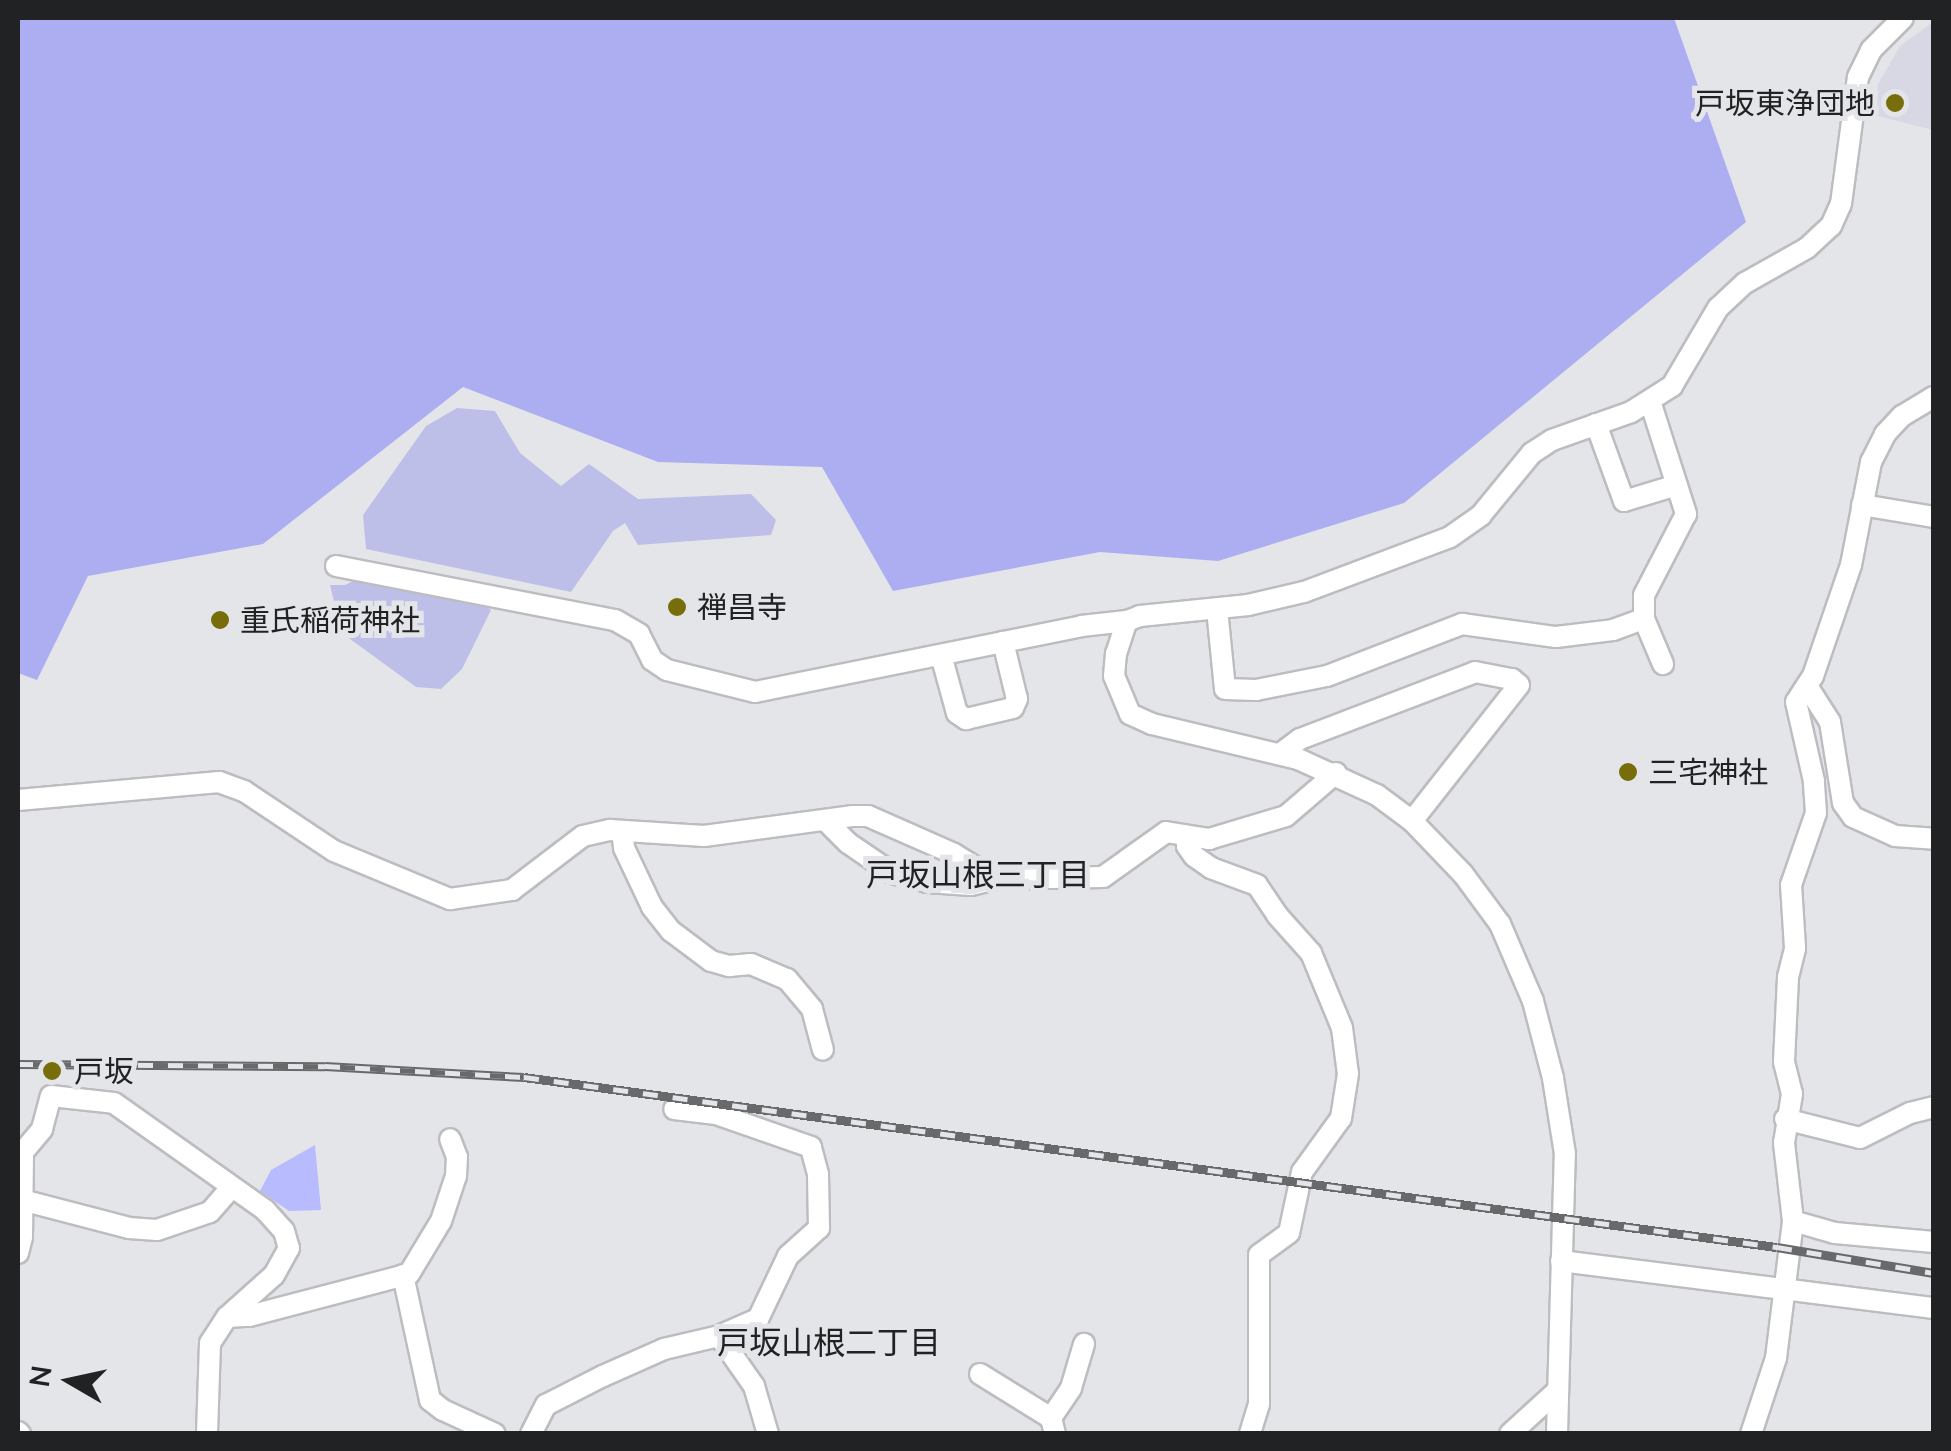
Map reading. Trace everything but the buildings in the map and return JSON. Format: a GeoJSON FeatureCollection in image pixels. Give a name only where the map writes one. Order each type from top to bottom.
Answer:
{"type":"FeatureCollection","features":[{"type":"Feature","properties":{"kind":"street"},"geometry":{"type":"LineString","coordinates":[[336,566],[615,620],[639,634],[652,660],[667,670],[755,692],[1003,642],[1304,592],[1450,536],[1481,515],[1532,453],[1552,440],[1650,401],[1672,386],[1718,308],[1745,282],[1807,248],[1831,226],[1840,204],[1858,77],[1872,50],[1903,18]]}},
{"type":"Feature","properties":{"kind":"street"},"geometry":{"type":"LineString","coordinates":[[1751,1434],[1754,1414],[1776,1358],[1793,1221],[1786,1119],[1792,1094],[1784,1062],[1788,977],[1795,948],[1791,885],[1816,812],[1814,781],[1795,708],[1808,686],[1851,565],[1872,462],[1885,434],[1902,416],[1934,397]]}},
{"type":"Feature","properties":{"kind":"street"},"geometry":{"type":"LineString","coordinates":[[1650,401],[1686,514],[1644,595],[1644,618],[1662,664]]}},
{"type":"Feature","properties":{"kind":"street"},"geometry":{"type":"LineString","coordinates":[[1596,424],[1624,501],[1678,485]]}},
{"type":"Feature","properties":{"kind":"street"},"geometry":{"type":"LineString","coordinates":[[1862,506],[1934,517]]}},
{"type":"Feature","properties":{"kind":"street"},"geometry":{"type":"LineString","coordinates":[[1217,608],[1225,689],[1256,690],[1327,676],[1462,624],[1556,636],[1613,630],[1644,618]]}},
{"type":"Feature","properties":{"kind":"street"},"geometry":{"type":"LineString","coordinates":[[1126,622],[1114,676],[1130,714],[1152,724],[1280,754],[1336,773],[1412,822],[1463,874],[1500,924],[1534,1001],[1553,1078],[1565,1154],[1557,1434]]}},
{"type":"Feature","properties":{"kind":"street"},"geometry":{"type":"LineString","coordinates":[[941,654],[957,713],[966,719],[1012,708],[1017,699],[1003,642]]}},
{"type":"Feature","properties":{"kind":"street"},"geometry":{"type":"LineString","coordinates":[[1280,754],[1300,739],[1475,672],[1512,679],[1519,686],[1412,822]]}},
{"type":"Feature","properties":{"kind":"street"},"geometry":{"type":"LineString","coordinates":[[1808,686],[1830,722],[1843,803],[1853,817],[1895,836],[1932,843]]}},
{"type":"Feature","properties":{"kind":"street"},"geometry":{"type":"LineString","coordinates":[[826,821],[848,843],[892,872],[927,882],[971,885],[994,879],[1102,877],[1166,832],[1209,840],[1286,816],[1336,773]]}},
{"type":"Feature","properties":{"kind":"street"},"geometry":{"type":"LineString","coordinates":[[18,800],[219,782],[244,792],[334,851],[450,899],[512,890],[583,836],[622,831],[704,836],[868,816],[954,854],[994,879]]}},
{"type":"Feature","properties":{"kind":"street"},"geometry":{"type":"LineString","coordinates":[[622,831],[624,848],[638,878],[671,931],[711,961],[728,966],[751,964],[786,979],[812,1009],[823,1050]]}},
{"type":"Feature","properties":{"kind":"street"},"geometry":{"type":"LineString","coordinates":[[1188,836],[1187,846],[1194,856],[1211,868],[1257,885],[1311,953],[1342,1028],[1348,1074],[1342,1118],[1302,1172],[1289,1233],[1259,1254],[1258,1404],[1250,1434]]}},
{"type":"Feature","properties":{"kind":"street"},"geometry":{"type":"LineString","coordinates":[[18,1253],[22,1237],[23,1152],[42,1129],[51,1096],[114,1104],[232,1187],[284,1231],[289,1248],[274,1275],[227,1318],[210,1343],[207,1434]]}},
{"type":"Feature","properties":{"kind":"street"},"geometry":{"type":"LineString","coordinates":[[1786,1119],[1860,1138],[1910,1112],[1934,1107]]}},
{"type":"Feature","properties":{"kind":"street"},"geometry":{"type":"LineString","coordinates":[[531,1434],[546,1406],[603,1376],[664,1349],[718,1336],[758,1319],[788,1256],[815,1236],[822,1214],[812,1147],[716,1114],[674,1109]]}},
{"type":"Feature","properties":{"kind":"street"},"geometry":{"type":"LineString","coordinates":[[227,1318],[249,1316],[408,1274],[441,1221],[456,1176],[457,1157],[450,1139]]}},
{"type":"Feature","properties":{"kind":"street"},"geometry":{"type":"LineString","coordinates":[[20,1200],[129,1228],[157,1230],[210,1212],[232,1187]]}},
{"type":"Feature","properties":{"kind":"street"},"geometry":{"type":"LineString","coordinates":[[1793,1221],[1836,1233],[1934,1242]]}},
{"type":"Feature","properties":{"kind":"street"},"geometry":{"type":"LineString","coordinates":[[1561,1260],[1934,1308]]}},
{"type":"Feature","properties":{"kind":"street"},"geometry":{"type":"LineString","coordinates":[[403,1275],[430,1400],[495,1434]]}},
{"type":"Feature","properties":{"kind":"street"},"geometry":{"type":"LineString","coordinates":[[718,1336],[754,1386],[768,1434]]}},
{"type":"Feature","properties":{"kind":"street"},"geometry":{"type":"LineString","coordinates":[[980,1374],[1052,1426],[1071,1388],[1084,1344]]}},
{"type":"Feature","properties":{"kind":"street"},"geometry":{"type":"LineString","coordinates":[[1510,1434],[1556,1392]]}},
{"type":"Feature","properties":{"kind":"shaded area"},"geometry":{"type":"Polygon","coordinates":[[[18,18],[1674,18],[1746,222],[1404,503],[1218,561],[1100,552],[893,591],[822,467],[658,462],[463,387],[263,544],[88,576],[37,680],[18,673],[18,18]]]}},
{"type":"Feature","properties":{"kind":"shaded area"},"geometry":{"type":"Polygon","coordinates":[[[1933,22],[1933,130],[1874,115],[1878,84],[1900,46],[1933,22]]]}},
{"type":"Feature","properties":{"kind":"shaded area"},"geometry":{"type":"Polygon","coordinates":[[[457,408],[495,411],[520,453],[561,486],[589,464],[638,499],[751,494],[776,520],[771,535],[638,545],[625,523],[613,531],[571,592],[366,549],[363,515],[426,426],[457,408]]]}},
{"type":"Feature","properties":{"kind":"shaded area"},"geometry":{"type":"Polygon","coordinates":[[[364,576],[478,601],[491,610],[462,669],[441,689],[416,687],[335,628],[337,614],[330,585],[345,585],[364,576]]]}},
{"type":"Feature","properties":{"kind":"shaded area"},"geometry":{"type":"Polygon","coordinates":[[[315,1145],[321,1210],[289,1211],[260,1191],[271,1170],[315,1145]]]}},
{"type":"Feature","properties":{"kind":"railway"},"geometry":{"type":"LineString","coordinates":[[18,1064],[325,1066],[524,1077],[1777,1247],[1934,1273]]}},
{"type":"Feature","properties":{"kind":"place","name":"戸坂東浄団地"},"geometry":{"type":"Point","coordinates":[1895,103]}},
{"type":"Feature","properties":{"kind":"place","name":"禅昌寺"},"geometry":{"type":"Point","coordinates":[677,607]}},
{"type":"Feature","properties":{"kind":"place","name":"重氏稲荷神社"},"geometry":{"type":"Point","coordinates":[220,620]}},
{"type":"Feature","properties":{"kind":"place","name":"三宅神社"},"geometry":{"type":"Point","coordinates":[1628,772]}},
{"type":"Feature","properties":{"kind":"place","name":"戸坂"},"geometry":{"type":"Point","coordinates":[52,1071]}},
{"type":"Feature","properties":{"kind":"district","name":"戸坂山根三丁目"},"geometry":{"type":"Point","coordinates":[978,874]}},
{"type":"Feature","properties":{"kind":"district","name":"戸坂山根二丁目"},"geometry":{"type":"Point","coordinates":[829,1342]}}]}
